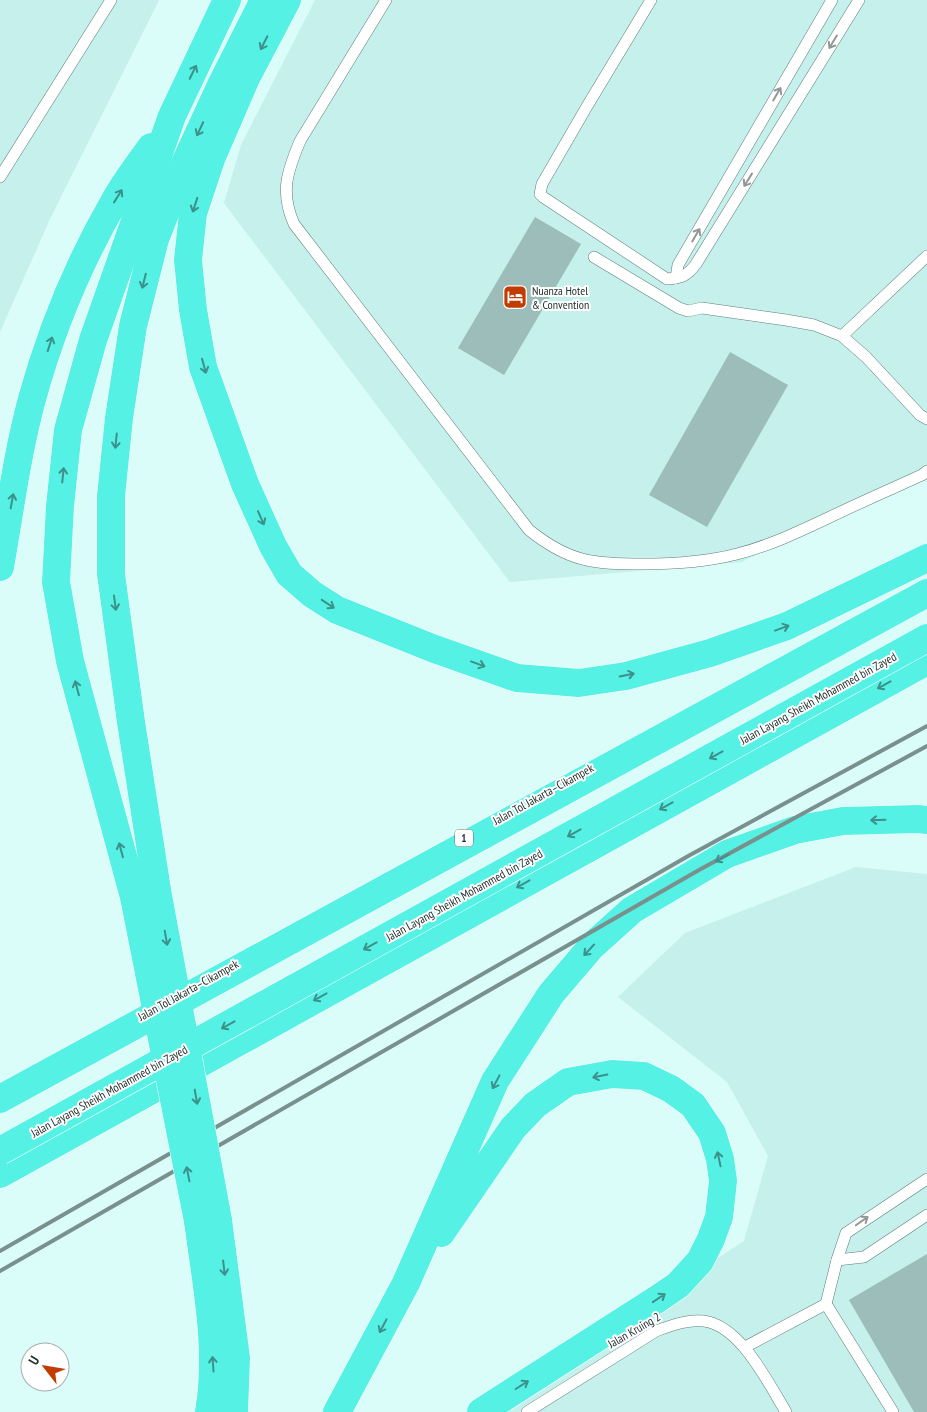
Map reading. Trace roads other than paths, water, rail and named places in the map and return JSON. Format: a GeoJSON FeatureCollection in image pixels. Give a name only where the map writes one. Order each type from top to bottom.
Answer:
{"type":"FeatureCollection","features":[{"type":"Feature","properties":{"kind":"highway"},"geometry":{"type":"LineString","coordinates":[[146,893],[70,661],[56,582],[60,506],[68,430],[93,340],[172,116],[227,0]]}},
{"type":"Feature","properties":{"kind":"highway"},"geometry":{"type":"LineString","coordinates":[[234,1412],[236,1358],[146,893],[132,722],[111,574],[111,496],[119,418],[133,326],[155,239],[189,154],[264,0]]}},
{"type":"Feature","properties":{"kind":"highway"},"geometry":{"type":"LineString","coordinates":[[287,0],[246,78],[211,159],[192,213],[188,260],[193,310],[203,367],[245,484],[273,546],[289,574],[312,594],[337,610],[432,648],[517,678],[579,683],[626,676],[700,656],[788,626],[927,558]]}},
{"type":"Feature","properties":{"kind":"highway"},"geometry":{"type":"LineString","coordinates":[[0,566],[32,399],[57,323],[86,253],[116,199],[172,116]]}},
{"type":"Feature","properties":{"kind":"highway","name":"Jalan Tol Jakarta–Cikampek"},"geometry":{"type":"LineString","coordinates":[[0,1094],[916,588],[927,579]]}},
{"type":"Feature","properties":{"kind":"highway","name":"1"},"geometry":{"type":"LineString","coordinates":[[0,1099],[927,593]]}},
{"type":"Feature","properties":{"kind":"highway","name":"Jalan Layang Sheikh Mohammed bin Zayed"},"geometry":{"type":"LineString","coordinates":[[0,1151],[927,638]]}},
{"type":"Feature","properties":{"kind":"highway"},"geometry":{"type":"LineString","coordinates":[[0,1174],[927,661]]}},
{"type":"Feature","properties":{"kind":"highway"},"geometry":{"type":"LineString","coordinates":[[337,1412],[406,1283],[495,1081],[550,994],[592,946],[632,910],[728,854],[795,830],[843,822],[927,820]]}},
{"type":"Feature","properties":{"kind":"highway"},"geometry":{"type":"LineString","coordinates":[[406,1283],[513,1128],[535,1105],[568,1082],[612,1074],[644,1076],[671,1089],[693,1105],[712,1133],[720,1159],[723,1181],[719,1217],[700,1261],[678,1285],[660,1298],[481,1412]]}},
{"type":"Feature","properties":{"kind":"highway"},"geometry":{"type":"LineString","coordinates":[[208,1221],[214,1374],[209,1412]]}},
{"type":"Feature","properties":{"kind":"lane"},"geometry":{"type":"LineString","coordinates":[[0,176],[111,0]]}},
{"type":"Feature","properties":{"kind":"lane"},"geometry":{"type":"LineString","coordinates":[[386,0],[300,141],[290,164],[286,188],[287,208],[294,224],[529,530],[548,546],[571,557],[606,564],[670,564],[705,560],[736,554],[781,540],[927,471]]}},
{"type":"Feature","properties":{"kind":"lane"},"geometry":{"type":"LineString","coordinates":[[651,0],[542,184],[540,194],[543,198],[667,279],[689,274],[696,264],[859,0]]}},
{"type":"Feature","properties":{"kind":"lane"},"geometry":{"type":"LineString","coordinates":[[676,278],[678,264],[832,0]]}},
{"type":"Feature","properties":{"kind":"lane"},"geometry":{"type":"LineString","coordinates":[[796,61],[814,74]]}},
{"type":"Feature","properties":{"kind":"lane"},"geometry":{"type":"LineString","coordinates":[[842,336],[927,256]]}},
{"type":"Feature","properties":{"kind":"lane"},"geometry":{"type":"LineString","coordinates":[[594,257],[678,308],[688,311],[702,308],[786,320],[814,325],[842,336],[866,357],[920,415],[927,419]]}},
{"type":"Feature","properties":{"kind":"lane"},"geometry":{"type":"LineString","coordinates":[[893,1412],[826,1304],[846,1233],[927,1178]]}},
{"type":"Feature","properties":{"kind":"lane"},"geometry":{"type":"LineString","coordinates":[[837,1260],[864,1257],[927,1215]]}},
{"type":"Feature","properties":{"kind":"lane"},"geometry":{"type":"LineString","coordinates":[[745,1347],[826,1304]]}},
{"type":"Feature","properties":{"kind":"lane","name":"Jalan Kruing 2"},"geometry":{"type":"LineString","coordinates":[[527,1412],[656,1331],[676,1323],[709,1322],[745,1347],[786,1412]]}},
{"type":"Feature","properties":{"kind":"railway"},"geometry":{"type":"LineString","coordinates":[[0,1251],[690,855],[927,726]]}},
{"type":"Feature","properties":{"kind":"railway"},"geometry":{"type":"LineString","coordinates":[[0,1271],[699,870],[927,746]]}},
{"type":"Feature","properties":{"kind":"place","name":"Nuanza Hotel & Convention"},"geometry":{"type":"Point","coordinates":[515,297]}}]}
